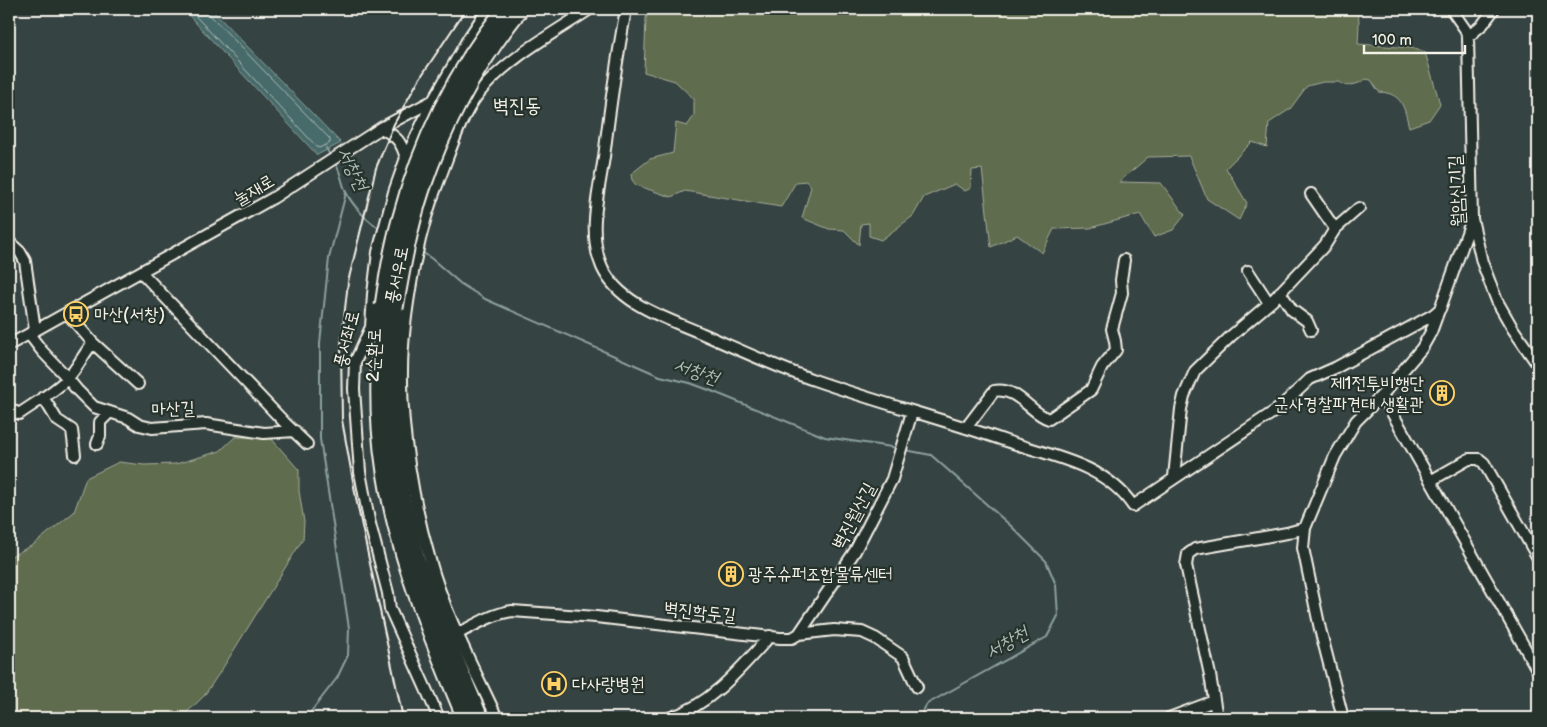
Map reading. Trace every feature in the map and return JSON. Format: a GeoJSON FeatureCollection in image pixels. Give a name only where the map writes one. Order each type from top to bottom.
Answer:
{"type":"FeatureCollection","features":[{"type":"Feature","properties":{"kind":"highway","name":"2순환로"},"geometry":{"type":"LineString","coordinates":[[480,718],[417,560],[402,496],[391,406],[390,262],[399,221],[436,120],[483,39],[505,9]]}},
{"type":"Feature","properties":{"kind":"highway","name":"2순환로"},"geometry":{"type":"LineString","coordinates":[[465,718],[436,649],[399,541],[390,503],[380,429],[378,373],[389,307],[432,162],[462,96],[478,68],[520,9]]}},
{"type":"Feature","properties":{"kind":"street","name":"풍서좌로"},"geometry":{"type":"LineString","coordinates":[[438,718],[390,609],[388,593],[369,520],[360,472],[354,389],[355,362],[371,327],[373,294],[381,238],[406,158],[433,101],[468,39],[488,9]]}},
{"type":"Feature","properties":{"kind":"street","name":"풍서우로"},"geometry":{"type":"LineString","coordinates":[[497,718],[457,634],[430,561],[415,495],[404,425],[402,361],[406,314],[416,259],[431,199],[458,132],[480,92],[513,61],[590,9]]}},
{"type":"Feature","properties":{"kind":"street"},"geometry":{"type":"LineString","coordinates":[[626,9],[615,68],[596,211],[596,246],[602,266],[606,274],[624,295],[650,310],[794,373],[1084,466],[1111,482],[1123,492],[1133,506],[1278,409],[1310,379],[1337,367],[1433,315],[1440,309]]}},
{"type":"Feature","properties":{"kind":"street"},"geometry":{"type":"LineString","coordinates":[[1450,9],[1468,37],[1484,24],[1494,9]]}},
{"type":"Feature","properties":{"kind":"street","name":"월암신기길"},"geometry":{"type":"LineString","coordinates":[[1468,37],[1472,219],[1482,262],[1498,301],[1513,329],[1538,365]]}},
{"type":"Feature","properties":{"kind":"street","name":"눌재로"},"geometry":{"type":"LineString","coordinates":[[9,345],[273,198],[381,128],[513,61]]}},
{"type":"Feature","properties":{"kind":"street"},"geometry":{"type":"LineString","coordinates":[[457,89],[467,97],[466,117]]}},
{"type":"Feature","properties":{"kind":"street"},"geometry":{"type":"LineString","coordinates":[[381,128],[395,136],[402,144],[406,158]]}},
{"type":"Feature","properties":{"kind":"street"},"geometry":{"type":"LineString","coordinates":[[412,145],[424,138],[434,145],[443,157],[441,174]]}},
{"type":"Feature","properties":{"kind":"street"},"geometry":{"type":"LineString","coordinates":[[1311,194],[1335,230]]}},
{"type":"Feature","properties":{"kind":"street"},"geometry":{"type":"LineString","coordinates":[[1174,477],[1181,409],[1184,396],[1195,371],[1269,303],[1325,245],[1335,230],[1359,208]]}},
{"type":"Feature","properties":{"kind":"street"},"geometry":{"type":"LineString","coordinates":[[1343,718],[1320,628],[1303,548],[1305,528],[1334,456],[1356,422],[1422,348],[1431,332],[1472,219]]}},
{"type":"Feature","properties":{"kind":"street"},"geometry":{"type":"LineString","coordinates":[[9,242],[20,252],[25,261],[32,332]]}},
{"type":"Feature","properties":{"kind":"street"},"geometry":{"type":"LineString","coordinates":[[966,428],[994,391],[1002,389],[1027,403],[1043,418],[1049,420],[1091,390],[1102,367],[1116,350],[1112,329],[1122,294],[1121,280],[1124,260]]}},
{"type":"Feature","properties":{"kind":"street"},"geometry":{"type":"LineString","coordinates":[[1248,271],[1269,303]]}},
{"type":"Feature","properties":{"kind":"street"},"geometry":{"type":"LineString","coordinates":[[141,272],[307,444]]}},
{"type":"Feature","properties":{"kind":"street"},"geometry":{"type":"LineString","coordinates":[[1280,292],[1292,310],[1306,321],[1311,330]]}},
{"type":"Feature","properties":{"kind":"street"},"geometry":{"type":"LineString","coordinates":[[67,313],[93,343],[138,384]]}},
{"type":"Feature","properties":{"kind":"street","name":"마산길"},"geometry":{"type":"LineString","coordinates":[[32,332],[42,351],[94,406],[128,418],[139,425],[152,428],[206,424],[264,433],[295,431]]}},
{"type":"Feature","properties":{"kind":"street"},"geometry":{"type":"LineString","coordinates":[[9,408],[19,414],[67,378],[93,343]]}},
{"type":"Feature","properties":{"kind":"street"},"geometry":{"type":"LineString","coordinates":[[1382,395],[1432,480],[1538,671]]}},
{"type":"Feature","properties":{"kind":"street"},"geometry":{"type":"LineString","coordinates":[[43,396],[57,420],[72,430],[75,455]]}},
{"type":"Feature","properties":{"kind":"street"},"geometry":{"type":"LineString","coordinates":[[97,444],[100,436],[100,422],[110,412]]}},
{"type":"Feature","properties":{"kind":"street","name":"벽진월산길"},"geometry":{"type":"LineString","coordinates":[[799,634],[855,551],[892,479],[912,412]]}},
{"type":"Feature","properties":{"kind":"street"},"geometry":{"type":"LineString","coordinates":[[1432,480],[1469,459],[1479,459],[1484,463],[1538,558]]}},
{"type":"Feature","properties":{"kind":"street"},"geometry":{"type":"LineString","coordinates":[[1216,718],[1186,565],[1188,554],[1195,549],[1211,545],[1287,533],[1305,528]]}},
{"type":"Feature","properties":{"kind":"street","name":"벽진학두길"},"geometry":{"type":"LineString","coordinates":[[457,634],[493,616],[512,611],[596,617],[792,638],[799,634],[834,630],[862,632],[875,638],[903,657],[917,687]]}},
{"type":"Feature","properties":{"kind":"street"},"geometry":{"type":"LineString","coordinates":[[669,718],[682,714],[715,692],[734,675],[770,636]]}},
{"type":"Feature","properties":{"kind":"street"},"geometry":{"type":"LineString","coordinates":[[1169,718],[1214,701]]}},
{"type":"Feature","properties":{"kind":"green space"},"geometry":{"type":"Polygon","coordinates":[[[1358,9],[1358,44],[1411,48],[1425,52],[1440,104],[1429,120],[1409,127],[1404,108],[1398,99],[1393,95],[1379,92],[1371,80],[1366,79],[1348,86],[1338,82],[1323,82],[1307,86],[1290,109],[1269,123],[1267,147],[1252,142],[1226,168],[1247,203],[1239,220],[1207,199],[1189,156],[1148,157],[1119,182],[1161,183],[1185,215],[1173,230],[1154,237],[1140,214],[1090,228],[1054,229],[1042,253],[1017,235],[991,247],[982,169],[972,170],[971,188],[965,191],[955,184],[924,197],[913,216],[881,240],[869,236],[869,223],[861,224],[859,245],[844,230],[829,229],[802,218],[811,187],[806,181],[796,182],[781,207],[685,191],[671,197],[636,185],[632,180],[631,174],[650,159],[673,153],[676,123],[687,126],[694,116],[694,99],[675,81],[644,72],[646,18],[649,10],[1358,9]]]}},
{"type":"Feature","properties":{"kind":"green space"},"geometry":{"type":"Polygon","coordinates":[[[235,437],[270,437],[299,470],[299,491],[304,522],[303,539],[204,696],[181,718],[9,718],[9,557],[33,545],[74,512],[86,478],[119,462],[144,465],[176,464],[220,451],[235,437]]]}},
{"type":"Feature","properties":{"kind":"water"},"geometry":{"type":"Polygon","coordinates":[[[183,9],[211,9],[341,143],[317,155],[183,9]]]}},
{"type":"Feature","properties":{"kind":"waterway","name":"서창천"},"geometry":{"type":"LineString","coordinates":[[326,148],[331,157]]}},
{"type":"Feature","properties":{"kind":"waterway","name":"서창천"},"geometry":{"type":"LineString","coordinates":[[335,163],[344,188],[356,208],[381,229]]}},
{"type":"Feature","properties":{"kind":"waterway"},"geometry":{"type":"LineString","coordinates":[[306,718],[337,678],[348,655],[349,628],[320,439],[320,343],[329,258],[346,193]]}},
{"type":"Feature","properties":{"kind":"waterway","name":"서창천"},"geometry":{"type":"LineString","coordinates":[[422,252],[461,284],[485,299],[660,376],[690,383],[709,390],[825,437],[898,448]]}},
{"type":"Feature","properties":{"kind":"waterway","name":"서창천"},"geometry":{"type":"LineString","coordinates":[[905,450],[931,455],[1011,526],[1046,561],[1056,585],[1058,616],[1047,637],[927,704],[919,718]]}},
{"type":"Feature","properties":{"kind":"railway"},"geometry":{"type":"LineString","coordinates":[[403,718],[357,503],[342,420],[341,345],[348,282],[376,168],[394,124],[418,81],[466,9]]}},
{"type":"Feature","properties":{"kind":"place","name":"마산(서창)"},"geometry":{"type":"Point","coordinates":[76,314]}},
{"type":"Feature","properties":{"kind":"place","name":"제1전투비행단 군사경찰파견대 생활관"},"geometry":{"type":"Point","coordinates":[1442,393]}},
{"type":"Feature","properties":{"kind":"place","name":"광주슈퍼조합물류센터"},"geometry":{"type":"Point","coordinates":[731,574]}},
{"type":"Feature","properties":{"kind":"place","name":"다사랑병원"},"geometry":{"type":"Point","coordinates":[554,684]}},
{"type":"Feature","properties":{"kind":"district","name":"벽진동"},"geometry":{"type":"Point","coordinates":[517,106]}}]}
